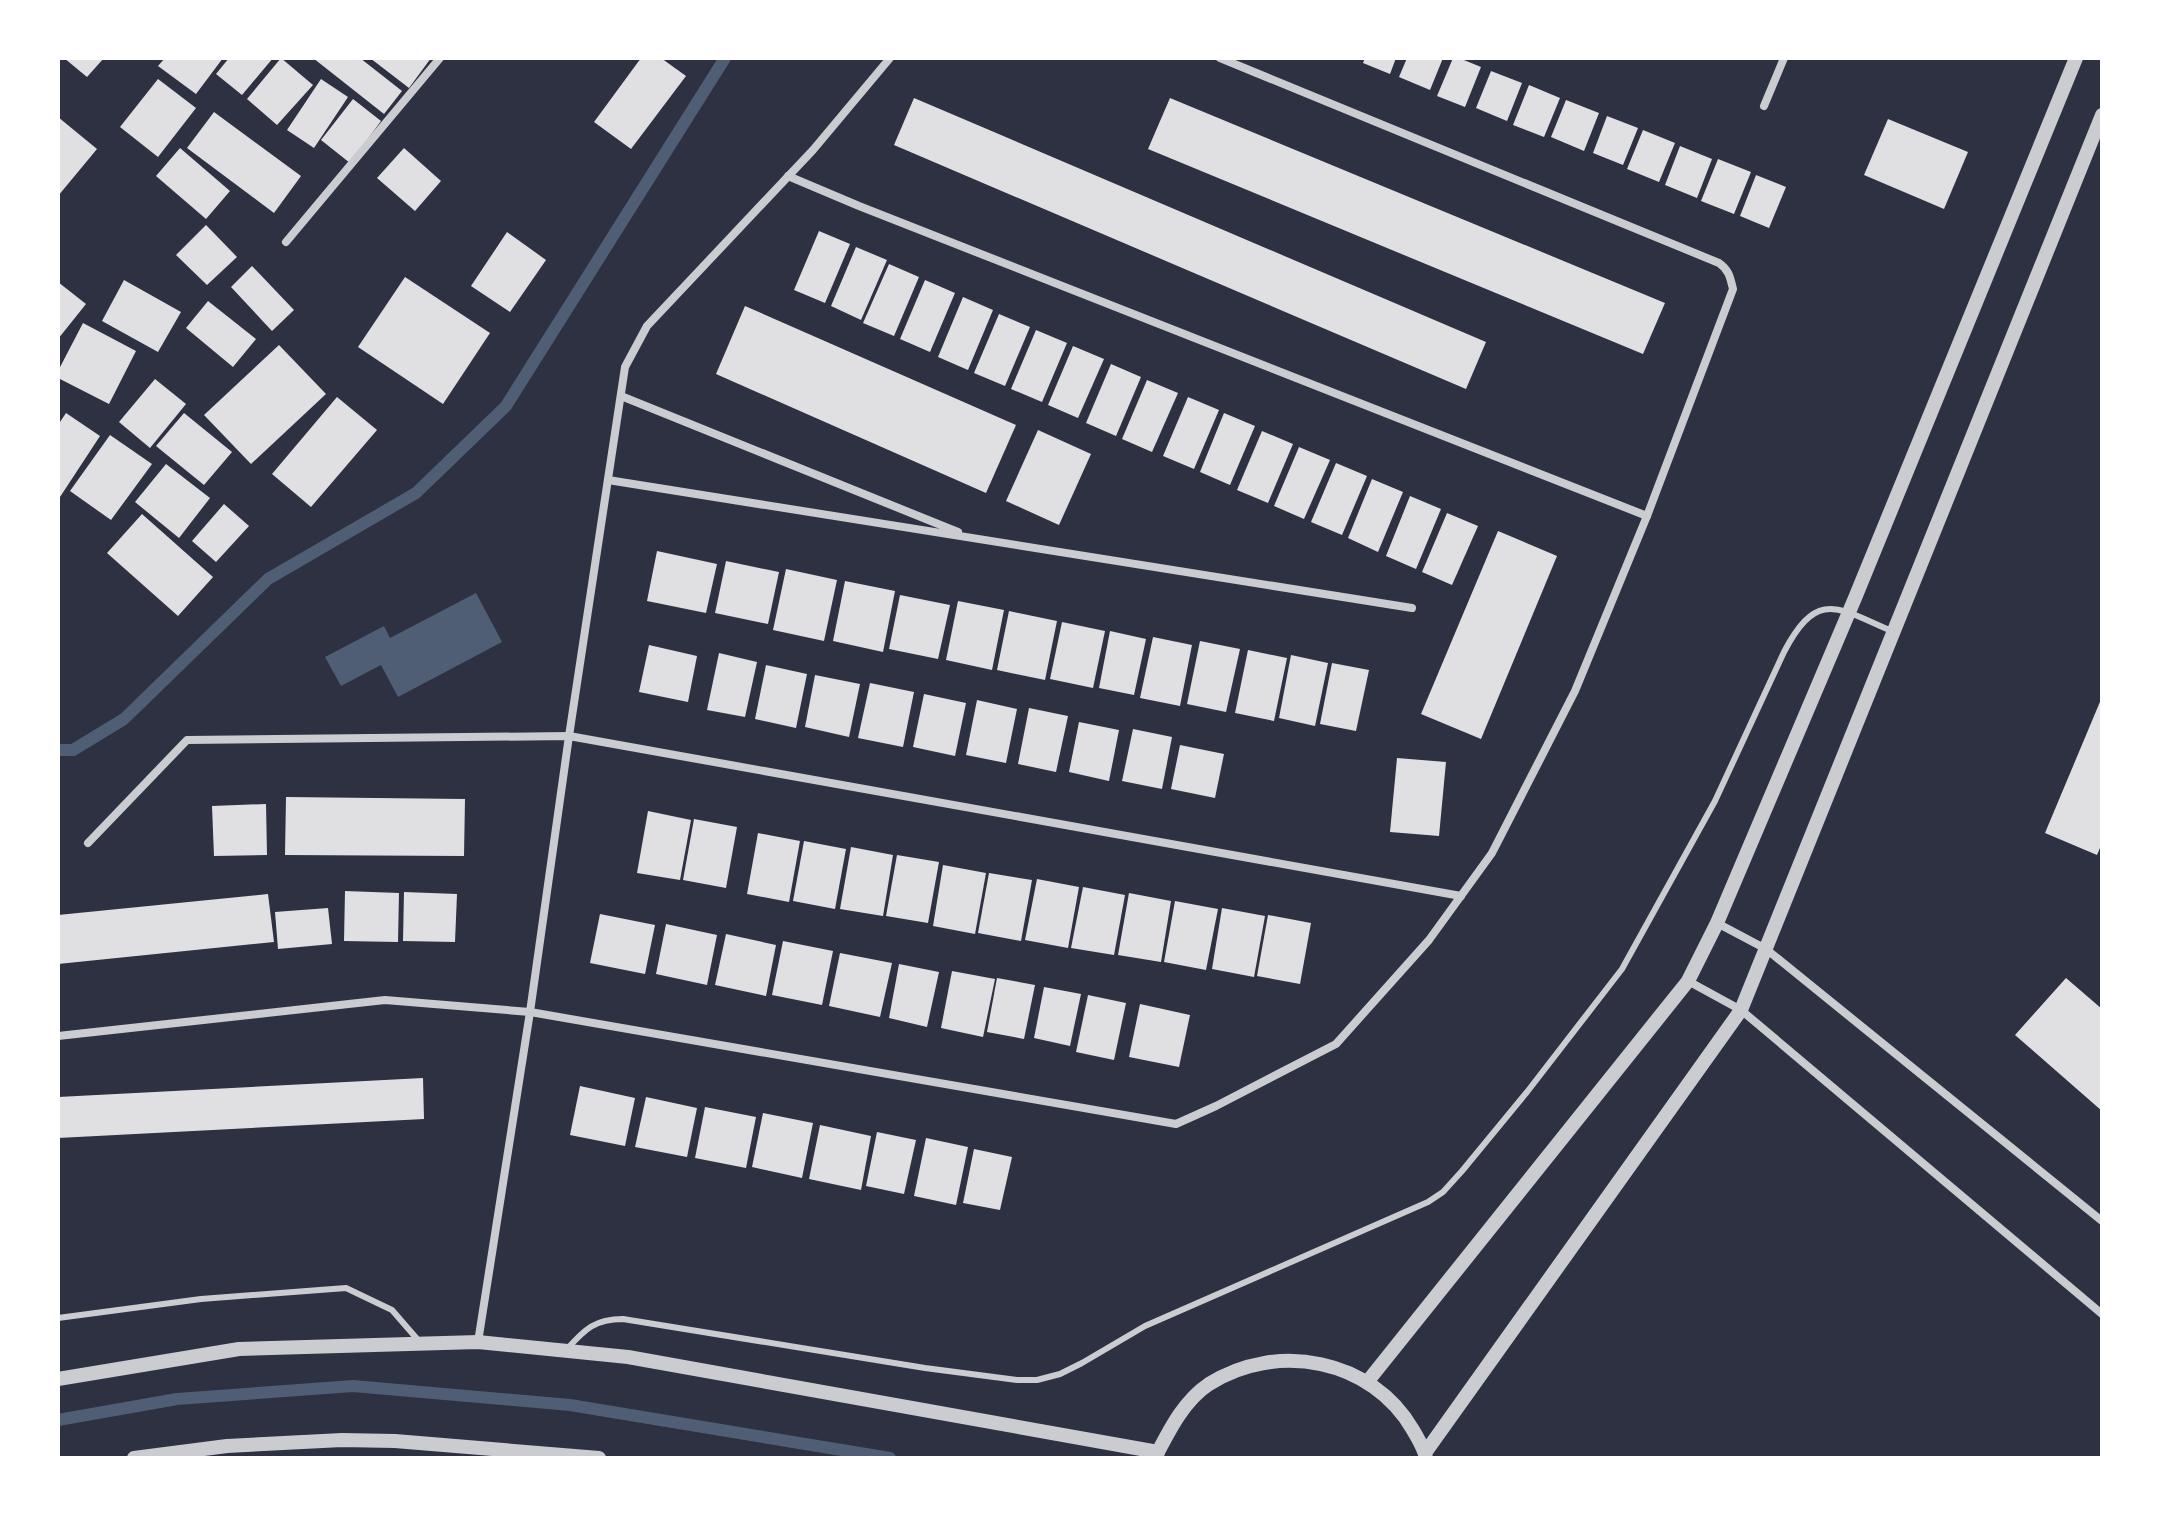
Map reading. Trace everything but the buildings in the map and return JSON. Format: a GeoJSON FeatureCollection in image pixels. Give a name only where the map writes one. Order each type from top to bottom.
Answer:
{"type":"FeatureCollection","features":[{"type":"Feature","properties":{"kind":"street"},"geometry":{"type":"LineString","coordinates":[[286,242],[440,58]]}},
{"type":"Feature","properties":{"kind":"street"},"geometry":{"type":"LineString","coordinates":[[478,1342],[625,367],[647,326],[813,150],[890,58]]}},
{"type":"Feature","properties":{"kind":"street"},"geometry":{"type":"LineString","coordinates":[[58,1036],[385,1000],[530,1012],[1176,1124],[1336,1044],[1429,940],[1492,853],[1575,691],[1647,516],[1733,289],[1730,275],[1719,263],[1220,58]]}},
{"type":"Feature","properties":{"kind":"street"},"geometry":{"type":"LineString","coordinates":[[1764,106],[1784,58]]}},
{"type":"Feature","properties":{"kind":"street"},"geometry":{"type":"LineString","coordinates":[[1368,1381],[1688,981],[1717,923],[1848,613],[2076,58]]}},
{"type":"Feature","properties":{"kind":"street"},"geometry":{"type":"LineString","coordinates":[[58,1379],[239,1349],[478,1342],[644,1360],[1157,1455],[1177,1415],[1208,1385],[1246,1366],[1287,1359],[1329,1364],[1368,1381],[1402,1412],[1426,1455],[1741,1010],[2102,115]]}},
{"type":"Feature","properties":{"kind":"street"},"geometry":{"type":"LineString","coordinates":[[788,176],[1647,516]]}},
{"type":"Feature","properties":{"kind":"street"},"geometry":{"type":"LineString","coordinates":[[621,396],[974,538]]}},
{"type":"Feature","properties":{"kind":"street"},"geometry":{"type":"LineString","coordinates":[[608,480],[1412,608]]}},
{"type":"Feature","properties":{"kind":"street"},"geometry":{"type":"LineString","coordinates":[[88,843],[187,740],[569,736],[1461,896]]}},
{"type":"Feature","properties":{"kind":"street"},"geometry":{"type":"LineString","coordinates":[[1717,923],[1766,949],[2102,1221]]}},
{"type":"Feature","properties":{"kind":"street"},"geometry":{"type":"LineString","coordinates":[[1688,981],[1741,1010],[2102,1314]]}},
{"type":"Feature","properties":{"kind":"street"},"geometry":{"type":"LineString","coordinates":[[134,1458],[227,1446],[356,1440],[599,1458]]}},
{"type":"Feature","properties":{"kind":"lane"},"geometry":{"type":"LineString","coordinates":[[564,1351],[583,1331],[597,1322],[623,1319],[984,1377],[1037,1380],[1060,1374],[1082,1363],[1145,1326],[1428,1202],[1443,1192],[1462,1171],[1622,969],[1715,801],[1796,631],[1824,608],[1848,613],[1894,632]]}},
{"type":"Feature","properties":{"kind":"lane"},"geometry":{"type":"LineString","coordinates":[[58,1318],[201,1299],[346,1288],[392,1310],[420,1343]]}},
{"type":"Feature","properties":{"kind":"water"},"geometry":{"type":"Polygon","coordinates":[[[476,593],[502,642],[398,697],[381,665],[341,686],[325,657],[384,626],[390,638],[476,593]]]}},
{"type":"Feature","properties":{"kind":"waterway"},"geometry":{"type":"LineString","coordinates":[[58,750],[73,750],[124,719],[268,579],[416,493],[506,406],[725,58]]}},
{"type":"Feature","properties":{"kind":"waterway"},"geometry":{"type":"LineString","coordinates":[[58,1420],[177,1399],[353,1386],[570,1405],[890,1458]]}}]}
